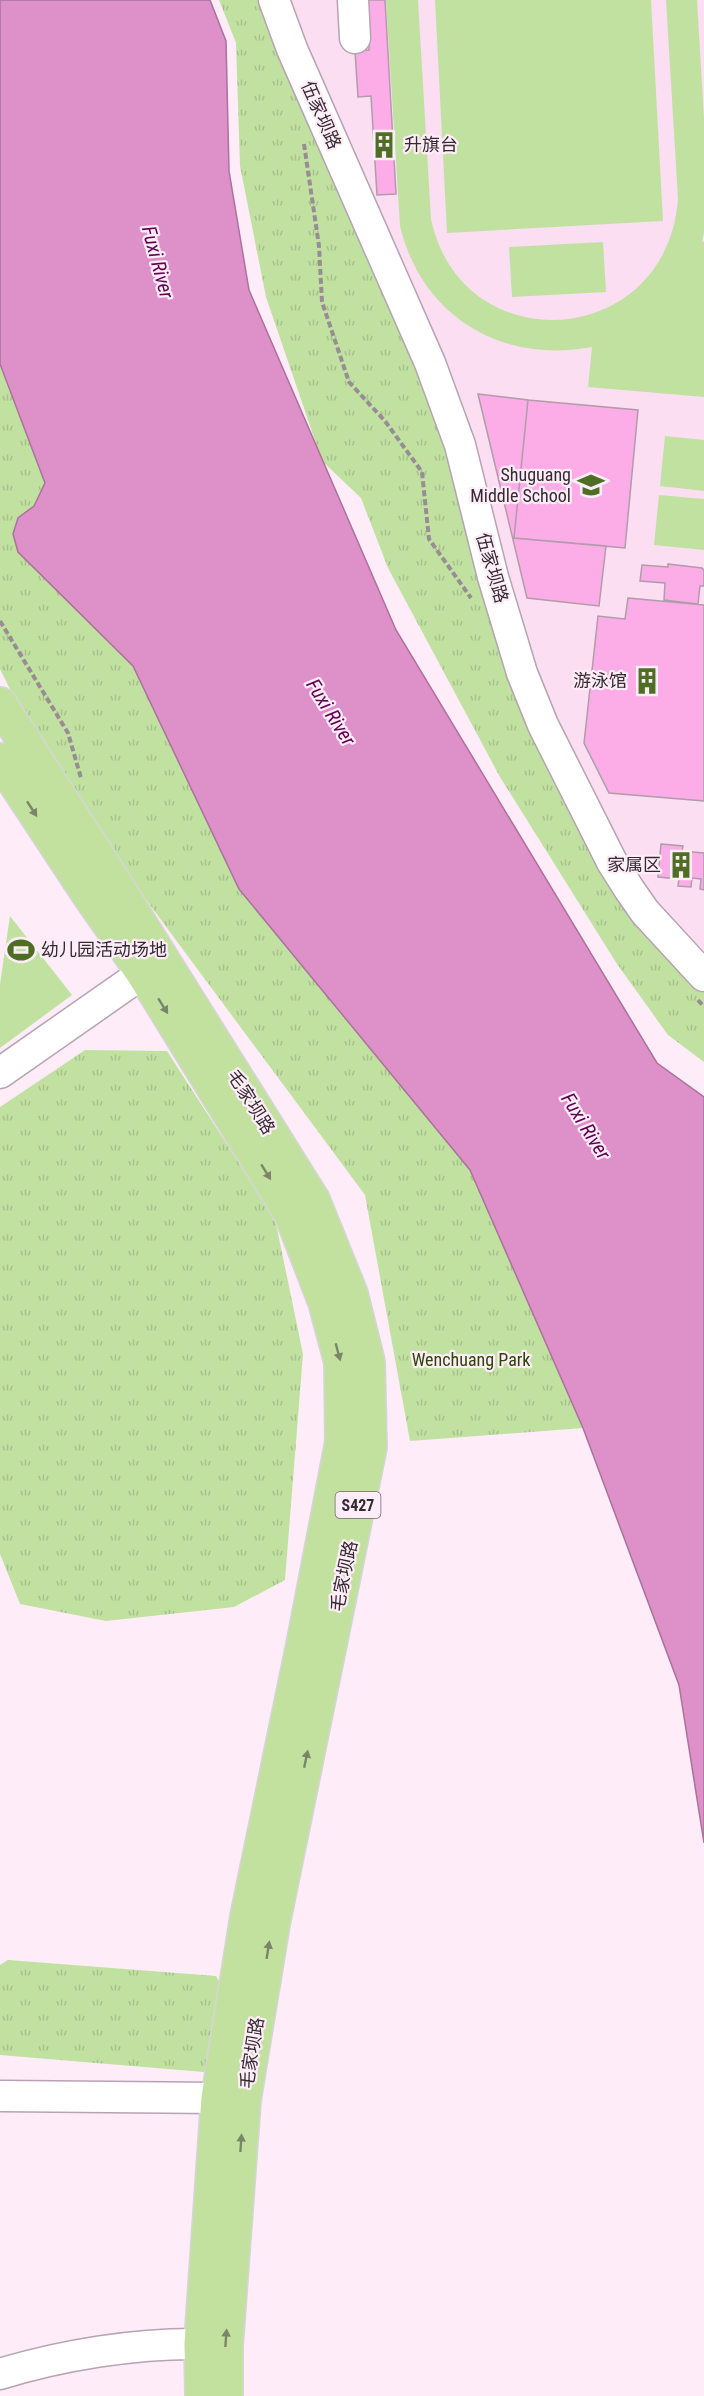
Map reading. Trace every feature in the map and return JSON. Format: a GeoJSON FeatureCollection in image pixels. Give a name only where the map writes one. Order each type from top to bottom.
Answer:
{"type":"FeatureCollection","features":[{"type":"Feature","properties":{"kind":"main road","name":"毛家坝路"},"geometry":{"type":"LineString","coordinates":[[0,704],[114,881],[313,1200],[351,1294],[368,1362],[370,1447],[273,1924],[244,2100],[226,2346],[226,2396]]}},
{"type":"Feature","properties":{"kind":"main road","name":"毛家坝路"},"geometry":{"type":"LineString","coordinates":[[0,760],[143,973],[291,1214],[325,1302],[341,1362],[342,1442],[247,1917],[218,2098],[201,2344],[202,2396]]}},
{"type":"Feature","properties":{"kind":"street","name":"伍家坝路"},"geometry":{"type":"LineString","coordinates":[[274,0],[292,49],[430,363],[460,445],[493,577],[522,673],[543,725],[612,862],[700,988]]}},
{"type":"Feature","properties":{"kind":"street"},"geometry":{"type":"LineString","coordinates":[[353,0],[355,38]]}},
{"type":"Feature","properties":{"kind":"street"},"geometry":{"type":"LineString","coordinates":[[0,1073],[143,973]]}},
{"type":"Feature","properties":{"kind":"street"},"geometry":{"type":"LineString","coordinates":[[0,2096],[218,2098]]}},
{"type":"Feature","properties":{"kind":"street"},"geometry":{"type":"LineString","coordinates":[[0,2374],[38,2362],[164,2343],[201,2344]]}},
{"type":"Feature","properties":{"kind":"path"},"geometry":{"type":"LineString","coordinates":[[303,136],[319,246],[322,302],[349,382],[385,421],[422,472],[429,538],[476,604]]}},
{"type":"Feature","properties":{"kind":"path"},"geometry":{"type":"LineString","coordinates":[[0,621],[68,733],[81,779]]}},
{"type":"Feature","properties":{"kind":"path"},"geometry":{"type":"LineString","coordinates":[[700,988],[704,1007]]}},
{"type":"Feature","properties":{"kind":"shaded area","name":"Shuguang Middle School"},"geometry":{"type":"Polygon","coordinates":[[[287,0],[704,0],[704,957],[641,892],[563,733],[287,0]]]}},
{"type":"Feature","properties":{"kind":"green space"},"geometry":{"type":"Polygon","coordinates":[[[219,0],[262,0],[397,317],[631,913],[704,993],[704,1062],[668,1035],[617,964],[500,777],[388,568],[361,498],[322,461],[266,297],[240,166],[236,43],[219,0]]]}},
{"type":"Feature","properties":{"kind":"green space"},"geometry":{"type":"Polygon","coordinates":[[[386,0],[418,0],[431,219],[450,265],[481,298],[519,316],[561,320],[602,310],[639,286],[665,249],[678,199],[666,0],[697,0],[704,119],[704,233],[702,241],[704,242],[704,397],[588,387],[592,347],[559,350],[527,348],[498,340],[470,327],[447,309],[427,286],[411,258],[400,226],[386,0]]]}},
{"type":"Feature","properties":{"kind":"green space"},"geometry":{"type":"Polygon","coordinates":[[[435,0],[651,0],[663,221],[447,233],[435,0]]]}},
{"type":"Feature","properties":{"kind":"green space"},"geometry":{"type":"Polygon","coordinates":[[[603,242],[606,292],[512,297],[509,247],[603,242]]]}},
{"type":"Feature","properties":{"kind":"green space","name":"Wenchuang Park"},"geometry":{"type":"Polygon","coordinates":[[[0,364],[45,483],[34,506],[18,518],[18,552],[133,666],[239,889],[470,1170],[583,1428],[410,1441],[365,1195],[121,866],[15,699],[0,669],[0,364]]]}},
{"type":"Feature","properties":{"kind":"green space"},"geometry":{"type":"Polygon","coordinates":[[[665,436],[704,440],[704,491],[660,486],[665,436]]]}},
{"type":"Feature","properties":{"kind":"green space"},"geometry":{"type":"Polygon","coordinates":[[[659,495],[704,499],[704,550],[654,545],[659,495]]]}},
{"type":"Feature","properties":{"kind":"green space","name":"幼儿园活动场地"},"geometry":{"type":"Polygon","coordinates":[[[10,916],[72,995],[0,1048],[0,984],[10,916]]]}},
{"type":"Feature","properties":{"kind":"green space"},"geometry":{"type":"Polygon","coordinates":[[[85,1050],[167,1051],[275,1219],[303,1354],[285,1580],[234,1607],[106,1621],[20,1604],[0,1554],[0,1107],[85,1050]]]}},
{"type":"Feature","properties":{"kind":"green space"},"geometry":{"type":"Polygon","coordinates":[[[8,1960],[216,1976],[222,1987],[214,2064],[204,2072],[0,2055],[0,1965],[8,1960]]]}},
{"type":"Feature","properties":{"kind":"water","name":"Fuxi River"},"geometry":{"type":"Polygon","coordinates":[[[0,0],[210,0],[226,41],[229,171],[249,290],[396,630],[657,1063],[704,1097],[704,1843],[679,1685],[583,1428],[470,1170],[239,889],[133,666],[18,552],[13,534],[18,518],[34,506],[45,483],[0,364],[0,0]]]}},
{"type":"Feature","properties":{"kind":"building","name":"升旗台"},"geometry":{"type":"Polygon","coordinates":[[[367,0],[385,0],[396,194],[377,195],[371,96],[358,97],[355,51],[369,50],[367,0]]]}},
{"type":"Feature","properties":{"kind":"building"},"geometry":{"type":"Polygon","coordinates":[[[478,394],[528,400],[514,538],[606,546],[599,606],[527,598],[478,394]]]}},
{"type":"Feature","properties":{"kind":"building"},"geometry":{"type":"Polygon","coordinates":[[[528,400],[638,410],[625,548],[514,538],[528,400]]]}},
{"type":"Feature","properties":{"kind":"building"},"geometry":{"type":"Polygon","coordinates":[[[668,564],[704,570],[704,586],[700,586],[698,604],[664,600],[665,583],[640,581],[642,565],[668,567],[668,564]]]}},
{"type":"Feature","properties":{"kind":"building","name":"游泳馆"},"geometry":{"type":"Polygon","coordinates":[[[628,598],[704,605],[704,801],[609,793],[584,743],[598,616],[625,619],[628,598]]]}},
{"type":"Feature","properties":{"kind":"building","name":"家属区"},"geometry":{"type":"Polygon","coordinates":[[[661,844],[683,846],[682,851],[704,853],[704,890],[700,889],[701,879],[692,878],[691,887],[678,886],[679,879],[658,877],[661,844]]]}},
{"type":"Feature","properties":{"kind":"place","name":"升旗台"},"geometry":{"type":"Point","coordinates":[384,145]}},
{"type":"Feature","properties":{"kind":"place","name":"Shuguang Middle School"},"geometry":{"type":"Point","coordinates":[591,485]}},
{"type":"Feature","properties":{"kind":"place","name":"游泳馆"},"geometry":{"type":"Point","coordinates":[647,681]}},
{"type":"Feature","properties":{"kind":"place","name":"家属区"},"geometry":{"type":"Point","coordinates":[681,865]}},
{"type":"Feature","properties":{"kind":"place","name":"幼儿园活动场地"},"geometry":{"type":"Point","coordinates":[21,950]}}]}
